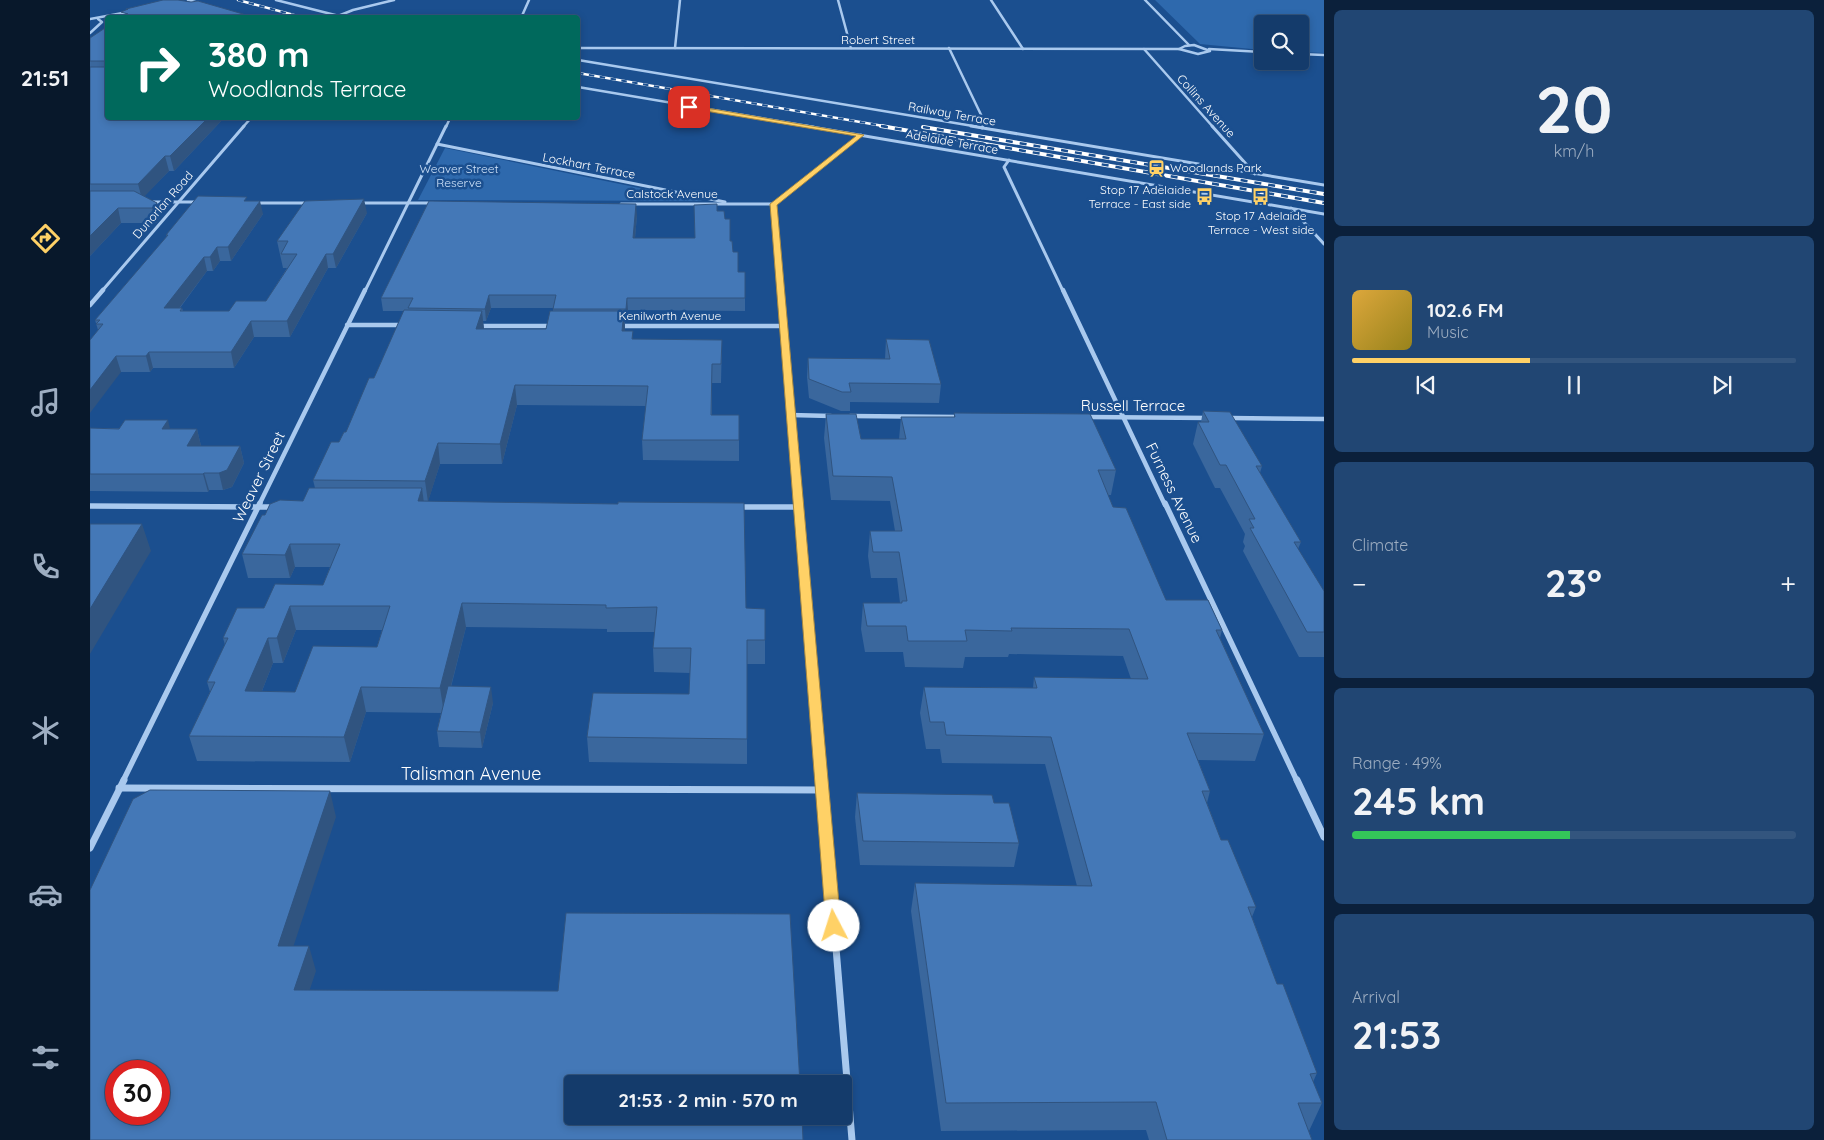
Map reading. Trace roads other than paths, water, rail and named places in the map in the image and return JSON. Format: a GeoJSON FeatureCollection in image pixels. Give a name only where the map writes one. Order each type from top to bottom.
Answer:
{"type":"FeatureCollection","features":[{"type":"Feature","properties":{"kind":"street"},"geometry":{"type":"LineString","coordinates":[[188,0],[206,5]]}},
{"type":"Feature","properties":{"kind":"street"},"geometry":{"type":"LineString","coordinates":[[276,0],[332,15]]}},
{"type":"Feature","properties":{"kind":"street"},"geometry":{"type":"LineString","coordinates":[[339,15],[354,9],[394,0]]}},
{"type":"Feature","properties":{"kind":"street"},"geometry":{"type":"LineString","coordinates":[[522,15],[529,0]]}},
{"type":"Feature","properties":{"kind":"street"},"geometry":{"type":"LineString","coordinates":[[675,48],[680,0]]}},
{"type":"Feature","properties":{"kind":"street"},"geometry":{"type":"LineString","coordinates":[[838,0],[851,48]]}},
{"type":"Feature","properties":{"kind":"street"},"geometry":{"type":"LineString","coordinates":[[991,0],[1023,49]]}},
{"type":"Feature","properties":{"kind":"street"},"geometry":{"type":"LineString","coordinates":[[1145,0],[1189,45]]}},
{"type":"Feature","properties":{"kind":"street"},"geometry":{"type":"LineString","coordinates":[[115,15],[133,11]]}},
{"type":"Feature","properties":{"kind":"street"},"geometry":{"type":"LineString","coordinates":[[90,19],[105,17]]}},
{"type":"Feature","properties":{"kind":"street"},"geometry":{"type":"LineString","coordinates":[[90,33],[100,26],[102,21],[97,19]]}},
{"type":"Feature","properties":{"kind":"street"},"geometry":{"type":"LineString","coordinates":[[1179,49],[1181,46],[1189,45],[1209,49],[1254,52]]}},
{"type":"Feature","properties":{"kind":"street","name":"Robert Street"},"geometry":{"type":"LineString","coordinates":[[580,48],[1179,49]]}},
{"type":"Feature","properties":{"kind":"street"},"geometry":{"type":"LineString","coordinates":[[949,48],[983,119],[984,124],[982,128]]}},
{"type":"Feature","properties":{"kind":"street","name":"Collins Avenue"},"geometry":{"type":"LineString","coordinates":[[1144,49],[1255,174]]}},
{"type":"Feature","properties":{"kind":"street"},"geometry":{"type":"LineString","coordinates":[[1179,49],[1198,54],[1208,52],[1209,49]]}},
{"type":"Feature","properties":{"kind":"street"},"geometry":{"type":"LineString","coordinates":[[1309,55],[1324,56]]}},
{"type":"Feature","properties":{"kind":"street","name":"Railway Terrace"},"geometry":{"type":"LineString","coordinates":[[580,60],[1324,185]]}},
{"type":"Feature","properties":{"kind":"street","name":"Adelaide Terrace"},"geometry":{"type":"LineString","coordinates":[[580,88],[1324,214]]}},
{"type":"Feature","properties":{"kind":"street","name":"Dunorlan Road"},"geometry":{"type":"LineString","coordinates":[[90,305],[249,120]]}},
{"type":"Feature","properties":{"kind":"street","name":"Weaver Street"},"geometry":{"type":"LineString","coordinates":[[90,848],[346,325],[449,120]]}},
{"type":"Feature","properties":{"kind":"street"},"geometry":{"type":"LineString","coordinates":[[852,1140],[773,204],[861,135]]}},
{"type":"Feature","properties":{"kind":"street","name":"Lockhart Terrace"},"geometry":{"type":"LineString","coordinates":[[437,144],[738,204]]}},
{"type":"Feature","properties":{"kind":"street","name":"Furness Avenue"},"geometry":{"type":"LineString","coordinates":[[1009,160],[1004,167],[1324,837]]}},
{"type":"Feature","properties":{"kind":"street"},"geometry":{"type":"LineString","coordinates":[[144,202],[203,202]]}},
{"type":"Feature","properties":{"kind":"street"},"geometry":{"type":"LineString","coordinates":[[252,203],[311,203]]}},
{"type":"Feature","properties":{"kind":"street"},"geometry":{"type":"LineString","coordinates":[[350,203],[437,203]]}},
{"type":"Feature","properties":{"kind":"street","name":"Calstock Avenue"},"geometry":{"type":"LineString","coordinates":[[619,204],[773,204]]}},
{"type":"Feature","properties":{"kind":"street"},"geometry":{"type":"LineString","coordinates":[[1291,208],[1324,244]]}},
{"type":"Feature","properties":{"kind":"street"},"geometry":{"type":"LineString","coordinates":[[346,325],[406,326]]}},
{"type":"Feature","properties":{"kind":"street"},"geometry":{"type":"LineString","coordinates":[[466,326],[555,326]]}},
{"type":"Feature","properties":{"kind":"street","name":"Kenilworth Avenue"},"geometry":{"type":"LineString","coordinates":[[615,326],[784,326]]}},
{"type":"Feature","properties":{"kind":"street"},"geometry":{"type":"LineString","coordinates":[[791,416],[833,416]]}},
{"type":"Feature","properties":{"kind":"street"},"geometry":{"type":"LineString","coordinates":[[843,416],[963,417]]}},
{"type":"Feature","properties":{"kind":"street","name":"Russell Terrace"},"geometry":{"type":"LineString","coordinates":[[1083,417],[1215,418]]}},
{"type":"Feature","properties":{"kind":"street"},"geometry":{"type":"LineString","coordinates":[[1225,418],[1324,419]]}},
{"type":"Feature","properties":{"kind":"street"},"geometry":{"type":"LineString","coordinates":[[90,506],[283,507]]}},
{"type":"Feature","properties":{"kind":"street"},"geometry":{"type":"LineString","coordinates":[[729,507],[799,506]]}},
{"type":"Feature","properties":{"kind":"street","name":"Talisman Avenue"},"geometry":{"type":"LineString","coordinates":[[119,788],[822,790]]}},
{"type":"Feature","properties":{"kind":"railway"},"geometry":{"type":"LineString","coordinates":[[238,0],[294,15]]}},
{"type":"Feature","properties":{"kind":"railway"},"geometry":{"type":"LineString","coordinates":[[580,73],[889,127]]}},
{"type":"Feature","properties":{"kind":"railway"},"geometry":{"type":"LineString","coordinates":[[881,126],[1324,203]]}},
{"type":"Feature","properties":{"kind":"railway"},"geometry":{"type":"LineString","coordinates":[[923,127],[1324,194]]}},
{"type":"Feature","properties":{"kind":"place","name":"Woodlands Park"},"geometry":{"type":"Point","coordinates":[1156,168]}},
{"type":"Feature","properties":{"kind":"place","name":"Stop 17 Adelaide Terrace - East side"},"geometry":{"type":"Point","coordinates":[1205,197]}},
{"type":"Feature","properties":{"kind":"place","name":"Stop 17 Adelaide Terrace - West side"},"geometry":{"type":"Point","coordinates":[1261,197]}},
{"type":"Feature","properties":{"kind":"park label","name":"Weaver Street Reserve"},"geometry":{"type":"Point","coordinates":[459,176]}}]}
